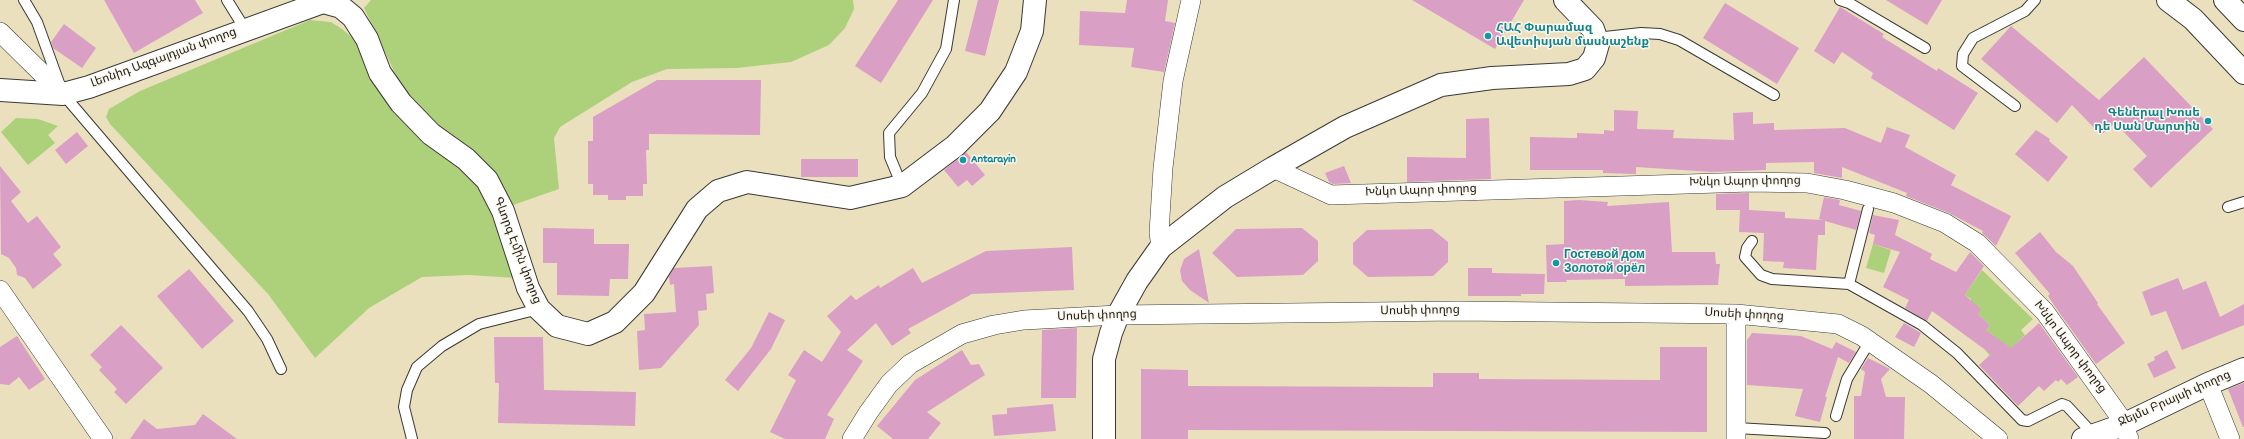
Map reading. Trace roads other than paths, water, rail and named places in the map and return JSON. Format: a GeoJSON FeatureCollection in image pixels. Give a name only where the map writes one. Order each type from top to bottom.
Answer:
{"type":"FeatureCollection","features":[{"type":"Feature","properties":{"kind":"street"},"geometry":{"type":"LineString","coordinates":[[902,186],[955,146],[990,111],[1016,72],[1032,31],[1035,0]]}},
{"type":"Feature","properties":{"kind":"street"},"geometry":{"type":"LineString","coordinates":[[1162,246],[1159,233],[1162,168],[1174,81],[1191,0]]}},
{"type":"Feature","properties":{"kind":"street"},"geometry":{"type":"LineString","coordinates":[[1104,439],[1104,359],[1118,315],[1137,280],[1162,246],[1225,197],[1273,168],[1345,127],[1440,85],[1492,78],[1569,74],[1585,69],[1594,58],[1598,44],[1593,29],[1565,0]]}},
{"type":"Feature","properties":{"kind":"street"},"geometry":{"type":"LineString","coordinates":[[2168,0],[2193,19],[2244,73]]}},
{"type":"Feature","properties":{"kind":"street"},"geometry":{"type":"LineString","coordinates":[[2225,0],[2244,20]]}},
{"type":"Feature","properties":{"kind":"street","name":"Լեոնիդ Ազգալդյան փողոց"},"geometry":{"type":"LineString","coordinates":[[0,90],[63,94],[89,87],[323,1]]}},
{"type":"Feature","properties":{"kind":"street","name":"Գևորգ Էմին փողոց"},"geometry":{"type":"LineString","coordinates":[[323,1],[341,7],[353,17],[367,39],[380,72],[401,103],[431,134],[466,159],[487,180],[503,211],[528,288],[539,309],[557,326],[588,334],[616,322],[644,293],[697,209],[718,191],[747,182],[850,198],[902,186]]}},
{"type":"Feature","properties":{"kind":"street"},"geometry":{"type":"LineString","coordinates":[[0,32],[63,94]]}},
{"type":"Feature","properties":{"kind":"street","name":"Խնկո Ապոր փողոց"},"geometry":{"type":"LineString","coordinates":[[1273,168],[1331,195],[1767,182],[1807,183],[1894,203],[1945,223],[1977,243],[2045,312],[2120,417],[2126,432]]}},
{"type":"Feature","properties":{"kind":"street"},"geometry":{"type":"LineString","coordinates":[[0,290],[103,439]]}},
{"type":"Feature","properties":{"kind":"street","name":"Սոսեի փողոց"},"geometry":{"type":"LineString","coordinates":[[852,439],[868,413],[889,384],[905,369],[928,352],[962,334],[1024,320],[1118,315],[1458,311],[1736,314],[1838,324],[1870,341],[1931,384],[1998,439]]}},
{"type":"Feature","properties":{"kind":"street"},"geometry":{"type":"LineString","coordinates":[[1736,314],[1736,434]]}},
{"type":"Feature","properties":{"kind":"street","name":"Ջեյմս Բրայսի փողոց"},"geometry":{"type":"LineString","coordinates":[[2088,437],[2126,432],[2208,384],[2244,369]]}},
{"type":"Feature","properties":{"kind":"street"},"geometry":{"type":"LineString","coordinates":[[2208,384],[2230,439]]}},
{"type":"Feature","properties":{"kind":"lane"},"geometry":{"type":"LineString","coordinates":[[24,0],[37,22],[63,94],[248,311],[267,339],[280,369]]}},
{"type":"Feature","properties":{"kind":"lane"},"geometry":{"type":"LineString","coordinates":[[227,0],[245,29]]}},
{"type":"Feature","properties":{"kind":"lane"},"geometry":{"type":"LineString","coordinates":[[902,186],[890,157],[889,133],[922,93],[946,49],[954,0]]}},
{"type":"Feature","properties":{"kind":"lane"},"geometry":{"type":"LineString","coordinates":[[2015,106],[1962,66],[1963,54],[1973,38],[2025,11],[2035,0]]}},
{"type":"Feature","properties":{"kind":"lane"},"geometry":{"type":"LineString","coordinates":[[1847,1],[1925,48]]}},
{"type":"Feature","properties":{"kind":"lane"},"geometry":{"type":"LineString","coordinates":[[1596,38],[1641,33],[1660,34],[1679,40],[1774,95]]}},
{"type":"Feature","properties":{"kind":"lane"},"geometry":{"type":"LineString","coordinates":[[2228,207],[2244,202]]}},
{"type":"Feature","properties":{"kind":"lane"},"geometry":{"type":"LineString","coordinates":[[1849,284],[1868,209]]}},
{"type":"Feature","properties":{"kind":"lane"},"geometry":{"type":"LineString","coordinates":[[1752,241],[1747,248],[1745,257],[1761,275],[1772,280],[1849,284],[1922,325],[1957,353],[2022,420],[2028,421],[2062,404],[2067,406],[2088,437]]}},
{"type":"Feature","properties":{"kind":"lane"},"geometry":{"type":"LineString","coordinates":[[412,439],[404,408],[407,390],[417,367],[442,346],[479,324],[539,309]]}},
{"type":"Feature","properties":{"kind":"lane"},"geometry":{"type":"LineString","coordinates":[[1836,416],[1847,379],[1870,341]]}},
{"type":"Feature","properties":{"kind":"lane"},"geometry":{"type":"LineString","coordinates":[[1736,434],[1825,433]]}},
{"type":"Feature","properties":{"kind":"place","name":"ՀԱՀ Փարամազ Ավետիսյան մասնաշենք"},"geometry":{"type":"Point","coordinates":[1488,36]}},
{"type":"Feature","properties":{"kind":"place","name":"Գեներալ Խոսե դե Սան Մարտին"},"geometry":{"type":"Point","coordinates":[2208,121]}},
{"type":"Feature","properties":{"kind":"place","name":"Antarayin"},"geometry":{"type":"Point","coordinates":[963,160]}},
{"type":"Feature","properties":{"kind":"place","name":"Гостевой дом Золотой орёл"},"geometry":{"type":"Point","coordinates":[1556,263]}}]}
